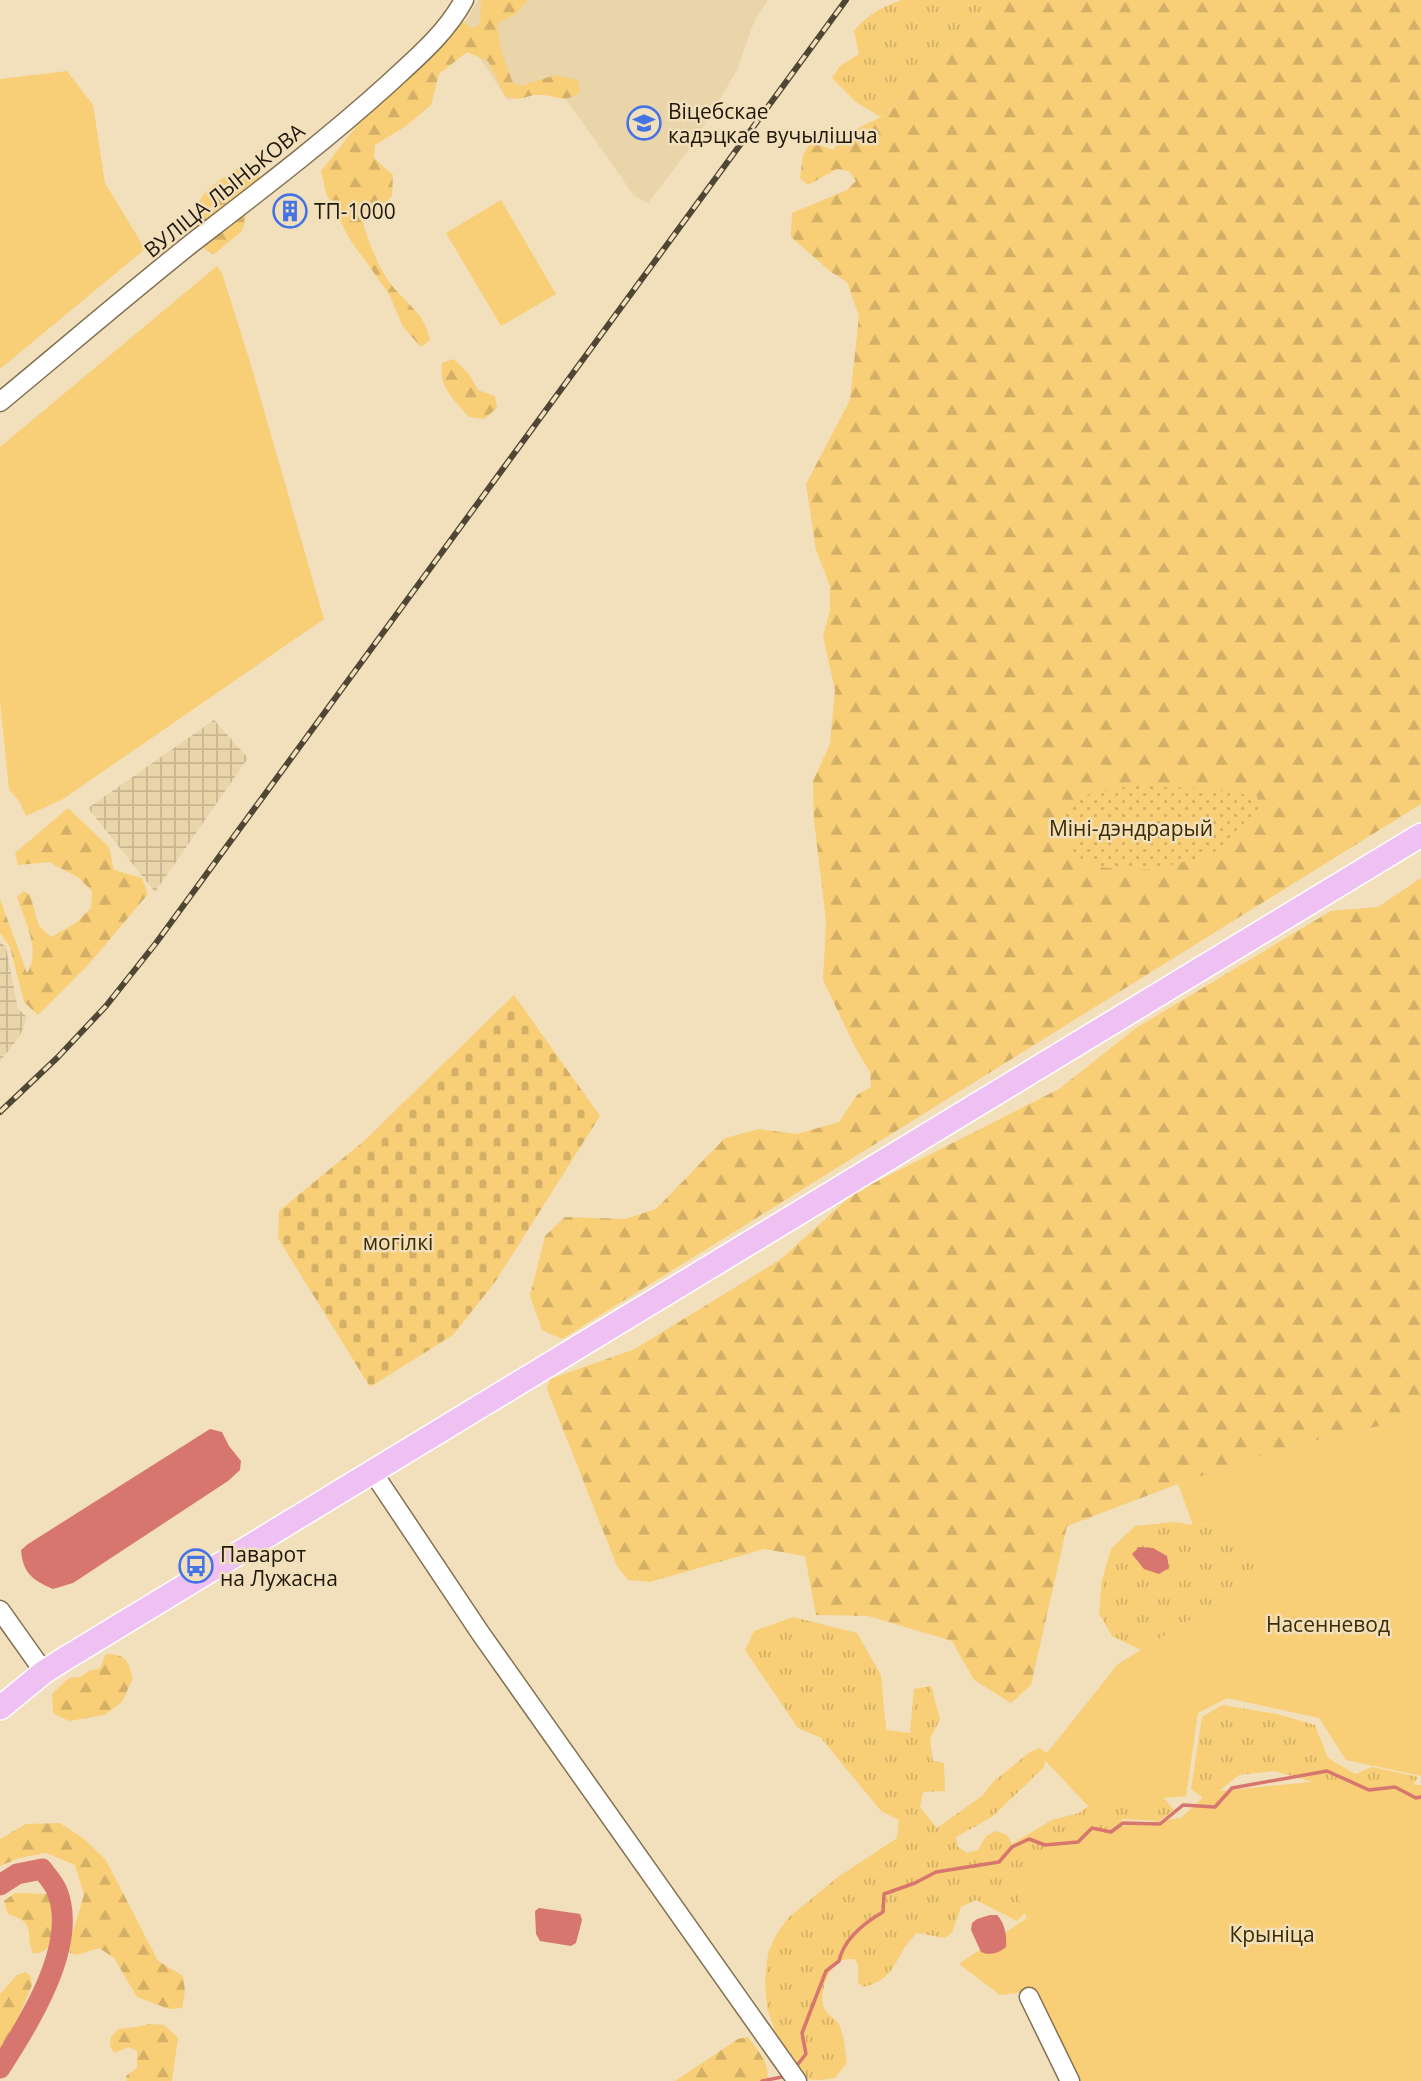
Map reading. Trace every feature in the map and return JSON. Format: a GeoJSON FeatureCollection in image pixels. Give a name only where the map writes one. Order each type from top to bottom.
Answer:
{"type":"FeatureCollection","features":[{"type":"Feature","properties":{"kind":"main road"},"geometry":{"type":"LineString","coordinates":[[0,1708],[44,1672],[1421,835]]}},
{"type":"Feature","properties":{"kind":"street","name":"ВУЛІЦА ЛЫНЬКОВА"},"geometry":{"type":"LineString","coordinates":[[0,402],[346,121],[423,52],[455,16],[464,0]]}},
{"type":"Feature","properties":{"kind":"street"},"geometry":{"type":"LineString","coordinates":[[372,1471],[481,1634],[797,2081]]}},
{"type":"Feature","properties":{"kind":"street"},"geometry":{"type":"LineString","coordinates":[[0,1610],[44,1672]]}},
{"type":"Feature","properties":{"kind":"street"},"geometry":{"type":"LineString","coordinates":[[1029,1997],[1070,2081]]}},
{"type":"Feature","properties":{"kind":"shaded area","name":"Віцебскае кадэцкае вучылішча"},"geometry":{"type":"Polygon","coordinates":[[[478,0],[768,0],[754,22],[737,70],[692,146],[648,203],[634,196],[552,80],[508,101],[461,29],[478,0]]]}},
{"type":"Feature","properties":{"kind":"shaded area"},"geometry":{"type":"Polygon","coordinates":[[[214,720],[248,758],[155,892],[88,808],[214,720]]]}},
{"type":"Feature","properties":{"kind":"shaded area"},"geometry":{"type":"Polygon","coordinates":[[[0,942],[6,947],[18,1009],[27,1017],[20,1036],[0,1061],[0,942]]]}},
{"type":"Feature","properties":{"kind":"shaded area"},"geometry":{"type":"Polygon","coordinates":[[[210,1429],[222,1432],[241,1461],[240,1470],[228,1481],[73,1583],[53,1589],[39,1582],[26,1570],[21,1550],[28,1544],[210,1429]]]}},
{"type":"Feature","properties":{"kind":"shaded area"},"geometry":{"type":"Polygon","coordinates":[[[1139,1547],[1153,1548],[1167,1556],[1169,1568],[1159,1574],[1144,1569],[1132,1554],[1139,1547]]]}},
{"type":"Feature","properties":{"kind":"shaded area"},"geometry":{"type":"Polygon","coordinates":[[[539,1908],[580,1914],[582,1920],[576,1943],[571,1946],[540,1941],[536,1934],[535,1911],[539,1908]]]}},
{"type":"Feature","properties":{"kind":"shaded area"},"geometry":{"type":"Polygon","coordinates":[[[997,1915],[1002,1922],[1006,1947],[988,1954],[981,1952],[971,1930],[972,1923],[977,1919],[997,1915]]]}},
{"type":"Feature","properties":{"kind":"green space"},"geometry":{"type":"Polygon","coordinates":[[[481,0],[528,0],[516,14],[497,24],[501,50],[513,83],[521,86],[555,75],[578,80],[580,92],[565,98],[537,95],[517,99],[505,96],[488,61],[467,52],[439,74],[431,105],[406,126],[375,145],[374,158],[393,175],[392,196],[378,209],[368,210],[361,217],[385,276],[424,323],[430,340],[421,347],[403,327],[389,294],[349,238],[326,193],[321,171],[371,108],[461,20],[472,28],[480,24],[481,0]]]}},
{"type":"Feature","properties":{"kind":"green space"},"geometry":{"type":"Polygon","coordinates":[[[902,0],[992,0],[926,77],[881,117],[856,102],[832,78],[840,66],[859,54],[854,31],[859,25],[888,5],[902,0]]]}},
{"type":"Feature","properties":{"kind":"green space"},"geometry":{"type":"Polygon","coordinates":[[[992,0],[1421,0],[1421,804],[562,1339],[542,1330],[530,1296],[545,1236],[565,1217],[625,1219],[656,1209],[725,1138],[759,1129],[797,1134],[839,1122],[857,1095],[871,1087],[870,1072],[823,980],[826,921],[814,820],[813,781],[830,744],[835,690],[823,636],[830,611],[830,586],[816,550],[806,484],[850,400],[859,316],[847,282],[831,272],[791,237],[792,213],[847,190],[856,181],[849,171],[837,169],[808,185],[800,178],[803,155],[811,142],[833,150],[846,134],[881,117],[926,77],[992,0]]]}},
{"type":"Feature","properties":{"kind":"green space"},"geometry":{"type":"Polygon","coordinates":[[[67,71],[93,105],[105,183],[145,249],[0,369],[0,79],[67,71]]]}},
{"type":"Feature","properties":{"kind":"green space"},"geometry":{"type":"Polygon","coordinates":[[[248,163],[257,166],[260,181],[197,232],[195,219],[201,198],[218,182],[248,163]]]}},
{"type":"Feature","properties":{"kind":"green space"},"geometry":{"type":"Polygon","coordinates":[[[501,200],[556,294],[501,326],[446,233],[501,200]]]}},
{"type":"Feature","properties":{"kind":"green space"},"geometry":{"type":"Polygon","coordinates":[[[238,212],[246,216],[242,231],[213,255],[201,246],[238,212]]]}},
{"type":"Feature","properties":{"kind":"green space"},"geometry":{"type":"Polygon","coordinates":[[[217,266],[222,273],[251,365],[324,619],[63,799],[26,816],[9,789],[0,702],[0,447],[217,266]]]}},
{"type":"Feature","properties":{"kind":"green space"},"geometry":{"type":"Polygon","coordinates":[[[454,359],[469,374],[478,390],[495,396],[497,408],[484,419],[469,417],[445,386],[442,363],[454,359]]]}},
{"type":"Feature","properties":{"kind":"green space","name":"Міні-дэндрарый"},"geometry":{"type":"Polygon","coordinates":[[[1133,785],[1205,789],[1257,796],[1261,818],[1210,855],[1155,869],[1099,867],[1075,856],[1065,833],[1065,814],[1082,796],[1133,785]]]}},
{"type":"Feature","properties":{"kind":"green space"},"geometry":{"type":"Polygon","coordinates":[[[68,808],[109,847],[114,870],[142,878],[148,894],[89,964],[38,1015],[24,1002],[10,947],[0,933],[0,899],[27,973],[33,955],[32,946],[17,897],[24,891],[30,895],[39,926],[51,937],[76,923],[91,908],[92,891],[79,878],[49,862],[18,865],[15,853],[68,808]]]}},
{"type":"Feature","properties":{"kind":"green space"},"geometry":{"type":"Polygon","coordinates":[[[1421,878],[1421,1417],[1290,1446],[1067,1526],[1031,1685],[1011,1703],[974,1680],[952,1641],[868,1616],[816,1615],[805,1556],[764,1549],[650,1582],[628,1580],[617,1566],[547,1389],[550,1379],[635,1349],[781,1259],[854,1193],[1059,1089],[1136,1028],[1331,911],[1378,907],[1421,878]]]}},
{"type":"Feature","properties":{"kind":"green space","name":"могілкі"},"geometry":{"type":"Polygon","coordinates":[[[514,995],[600,1116],[495,1282],[453,1335],[370,1387],[278,1238],[279,1211],[364,1141],[514,995]]]}},
{"type":"Feature","properties":{"kind":"green space","name":"Насенневод"},"geometry":{"type":"Polygon","coordinates":[[[1421,1417],[1421,1776],[1346,1760],[1319,1718],[1227,1698],[1198,1713],[1186,1796],[1087,1805],[1043,1758],[1118,1664],[1205,1611],[1258,1564],[1233,1524],[1193,1525],[1178,1484],[1290,1446],[1421,1417]]]}},
{"type":"Feature","properties":{"kind":"green space"},"geometry":{"type":"Polygon","coordinates":[[[1174,1522],[1193,1525],[1233,1524],[1258,1564],[1205,1611],[1141,1650],[1112,1636],[1099,1613],[1102,1580],[1111,1549],[1135,1526],[1174,1522]]]}},
{"type":"Feature","properties":{"kind":"green space"},"geometry":{"type":"Polygon","coordinates":[[[793,1617],[857,1633],[881,1675],[886,1730],[910,1733],[914,1689],[931,1686],[940,1719],[930,1739],[933,1761],[944,1763],[945,1791],[923,1792],[920,1807],[937,1828],[982,1796],[994,1781],[1030,1752],[1040,1748],[1048,1754],[1043,1768],[992,1817],[956,1837],[958,1847],[967,1853],[978,1850],[986,1836],[996,1831],[1007,1835],[1012,1844],[1052,1820],[1079,1813],[1103,1795],[1154,1787],[1174,1810],[1159,1821],[1122,1819],[1117,1856],[1041,1897],[1017,1921],[976,1900],[961,1907],[952,1933],[945,1938],[917,1933],[884,1978],[863,1987],[858,1983],[858,1964],[854,1959],[838,1962],[825,1983],[823,2002],[825,2010],[839,2024],[847,2063],[835,2078],[820,2080],[805,2079],[777,2037],[767,2008],[765,1981],[768,1953],[788,1918],[838,1877],[897,1838],[899,1820],[881,1811],[821,1738],[798,1728],[745,1650],[754,1631],[793,1617]]]}},
{"type":"Feature","properties":{"kind":"green space"},"geometry":{"type":"Polygon","coordinates":[[[106,1654],[125,1659],[133,1678],[122,1702],[104,1715],[69,1721],[53,1713],[52,1694],[69,1678],[80,1677],[100,1668],[106,1654]]]}},
{"type":"Feature","properties":{"kind":"green space"},"geometry":{"type":"Polygon","coordinates":[[[1222,1705],[1277,1714],[1315,1725],[1328,1758],[1355,1774],[1372,1767],[1418,1777],[1411,1789],[1399,1784],[1331,1787],[1274,1771],[1239,1775],[1207,1801],[1191,1789],[1202,1717],[1222,1705]]]}},
{"type":"Feature","properties":{"kind":"green space","name":"Крыніца"},"geometry":{"type":"Polygon","coordinates":[[[1320,1781],[1421,1785],[1421,2081],[1078,2081],[1034,1991],[1000,1995],[959,1964],[1027,1918],[1013,1884],[1073,1833],[1181,1818],[1209,1792],[1320,1781]]]}},
{"type":"Feature","properties":{"kind":"green space"},"geometry":{"type":"Polygon","coordinates":[[[60,1823],[84,1839],[106,1860],[158,1961],[183,1976],[185,1991],[182,2008],[169,2009],[137,1997],[114,1958],[99,1948],[77,1955],[70,1953],[69,1944],[84,1895],[75,1865],[46,1853],[19,1858],[0,1866],[0,1839],[26,1824],[60,1823]]]}},
{"type":"Feature","properties":{"kind":"green space"},"geometry":{"type":"Polygon","coordinates":[[[15,1893],[48,1894],[53,1902],[56,1918],[54,1936],[47,1949],[33,1953],[27,1925],[8,1914],[4,1901],[15,1893]]]}},
{"type":"Feature","properties":{"kind":"green space"},"geometry":{"type":"Polygon","coordinates":[[[26,1972],[31,1977],[32,1985],[6,2047],[0,2049],[0,1994],[17,1975],[26,1972]]]}},
{"type":"Feature","properties":{"kind":"green space"},"geometry":{"type":"Polygon","coordinates":[[[150,2024],[164,2025],[178,2038],[172,2081],[127,2081],[126,2076],[137,2068],[137,2051],[129,2047],[114,2053],[110,2046],[111,2037],[118,2029],[150,2024]]]}},
{"type":"Feature","properties":{"kind":"green space"},"geometry":{"type":"Polygon","coordinates":[[[748,2037],[765,2063],[767,2081],[675,2081],[738,2039],[748,2037]]]}},
{"type":"Feature","properties":{"kind":"waterway"},"geometry":{"type":"LineString","coordinates":[[798,2064],[806,2054],[802,2033],[826,1971],[839,1961],[845,1945],[856,1932],[883,1912],[884,1894],[936,1872],[999,1862],[1012,1847],[1029,1839],[1045,1845],[1078,1842],[1092,1828],[1111,1832],[1123,1823],[1160,1824],[1183,1805],[1215,1807],[1232,1788],[1327,1771],[1369,1790],[1395,1787],[1416,1798],[1421,1797]]}},
{"type":"Feature","properties":{"kind":"waterway"},"geometry":{"type":"LineString","coordinates":[[0,1885],[17,1874],[42,1869],[56,1888],[62,1912],[56,1959],[47,1983],[24,2029],[0,2068]]}},
{"type":"Feature","properties":{"kind":"waterway"},"geometry":{"type":"LineString","coordinates":[[762,2081],[782,2077]]}},
{"type":"Feature","properties":{"kind":"railway"},"geometry":{"type":"LineString","coordinates":[[0,1112],[58,1057],[106,1006],[156,943],[846,0]]}},
{"type":"Feature","properties":{"kind":"place","name":"Віцебскае кадэцкае вучылішча"},"geometry":{"type":"Point","coordinates":[644,123]}},
{"type":"Feature","properties":{"kind":"place","name":"ТП-1000"},"geometry":{"type":"Point","coordinates":[290,211]}},
{"type":"Feature","properties":{"kind":"place","name":"Паварот на Лужасна"},"geometry":{"type":"Point","coordinates":[196,1566]}}]}
